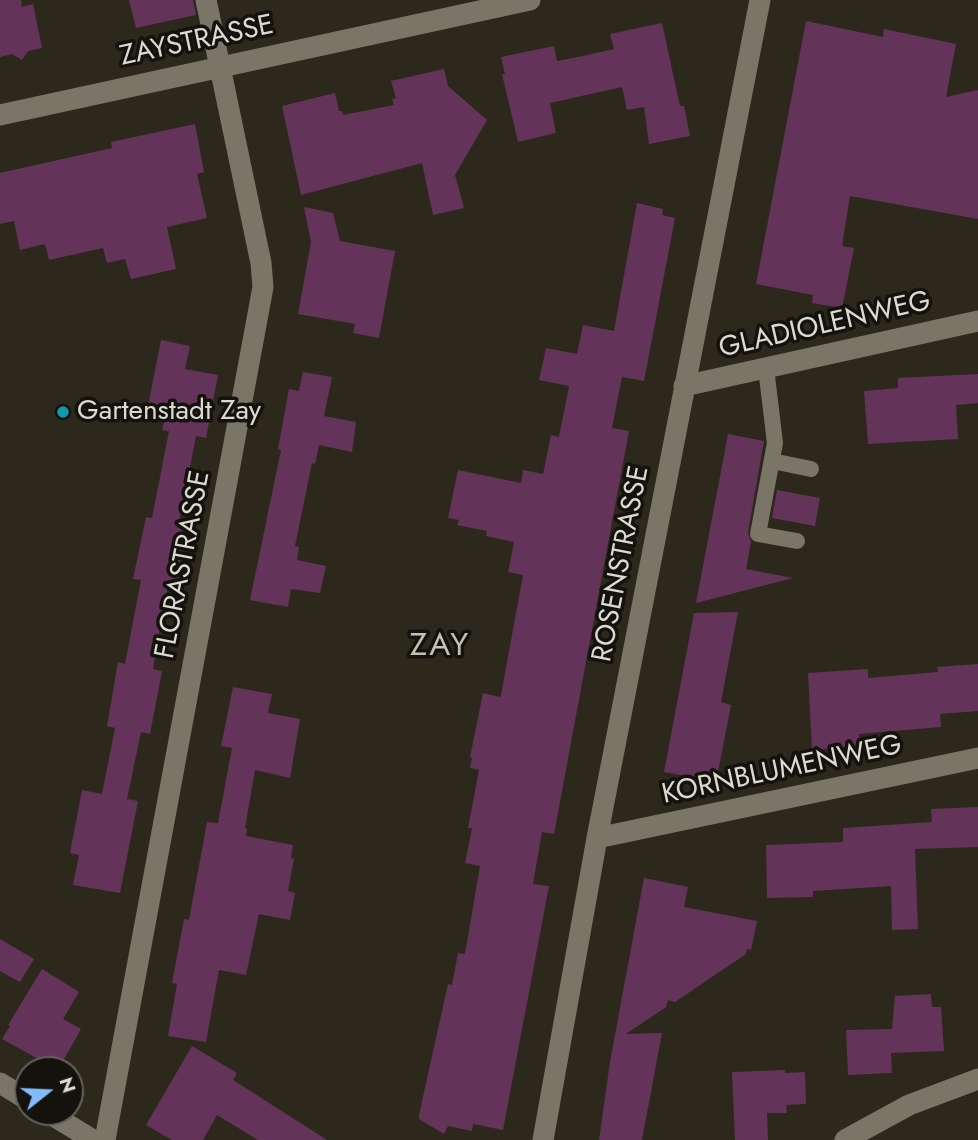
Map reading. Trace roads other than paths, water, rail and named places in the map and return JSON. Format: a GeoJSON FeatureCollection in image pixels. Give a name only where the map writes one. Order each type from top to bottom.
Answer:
{"type":"FeatureCollection","features":[{"type":"Feature","properties":{"kind":"street","name":"FLORASTRASSE"},"geometry":{"type":"LineString","coordinates":[[105,1140],[262,296],[261,263],[206,0]]}},
{"type":"Feature","properties":{"kind":"street","name":"ZAYSTRASSE"},"geometry":{"type":"LineString","coordinates":[[0,114],[530,0]]}},
{"type":"Feature","properties":{"kind":"street","name":"ROSENSTRASSE"},"geometry":{"type":"LineString","coordinates":[[543,1140],[597,838],[760,0]]}},
{"type":"Feature","properties":{"kind":"street","name":"GLADIOLENWEG"},"geometry":{"type":"LineString","coordinates":[[684,386],[978,321]]}},
{"type":"Feature","properties":{"kind":"street","name":"KORNBLUMENWEG"},"geometry":{"type":"LineString","coordinates":[[597,838],[978,758]]}},
{"type":"Feature","properties":{"kind":"street"},"geometry":{"type":"LineString","coordinates":[[845,1140],[909,1105],[978,1079]]}},
{"type":"Feature","properties":{"kind":"street"},"geometry":{"type":"LineString","coordinates":[[70,1126],[93,1140]]}},
{"type":"Feature","properties":{"kind":"lane"},"geometry":{"type":"LineString","coordinates":[[766,368],[775,443],[758,534],[797,541]]}},
{"type":"Feature","properties":{"kind":"lane"},"geometry":{"type":"LineString","coordinates":[[772,461],[811,468]]}},
{"type":"Feature","properties":{"kind":"place","name":"Gartenstadt Zay"},"geometry":{"type":"Point","coordinates":[63,412]}},
{"type":"Feature","properties":{"kind":"district","name":"ZAY"},"geometry":{"type":"Point","coordinates":[440,647]}}]}
